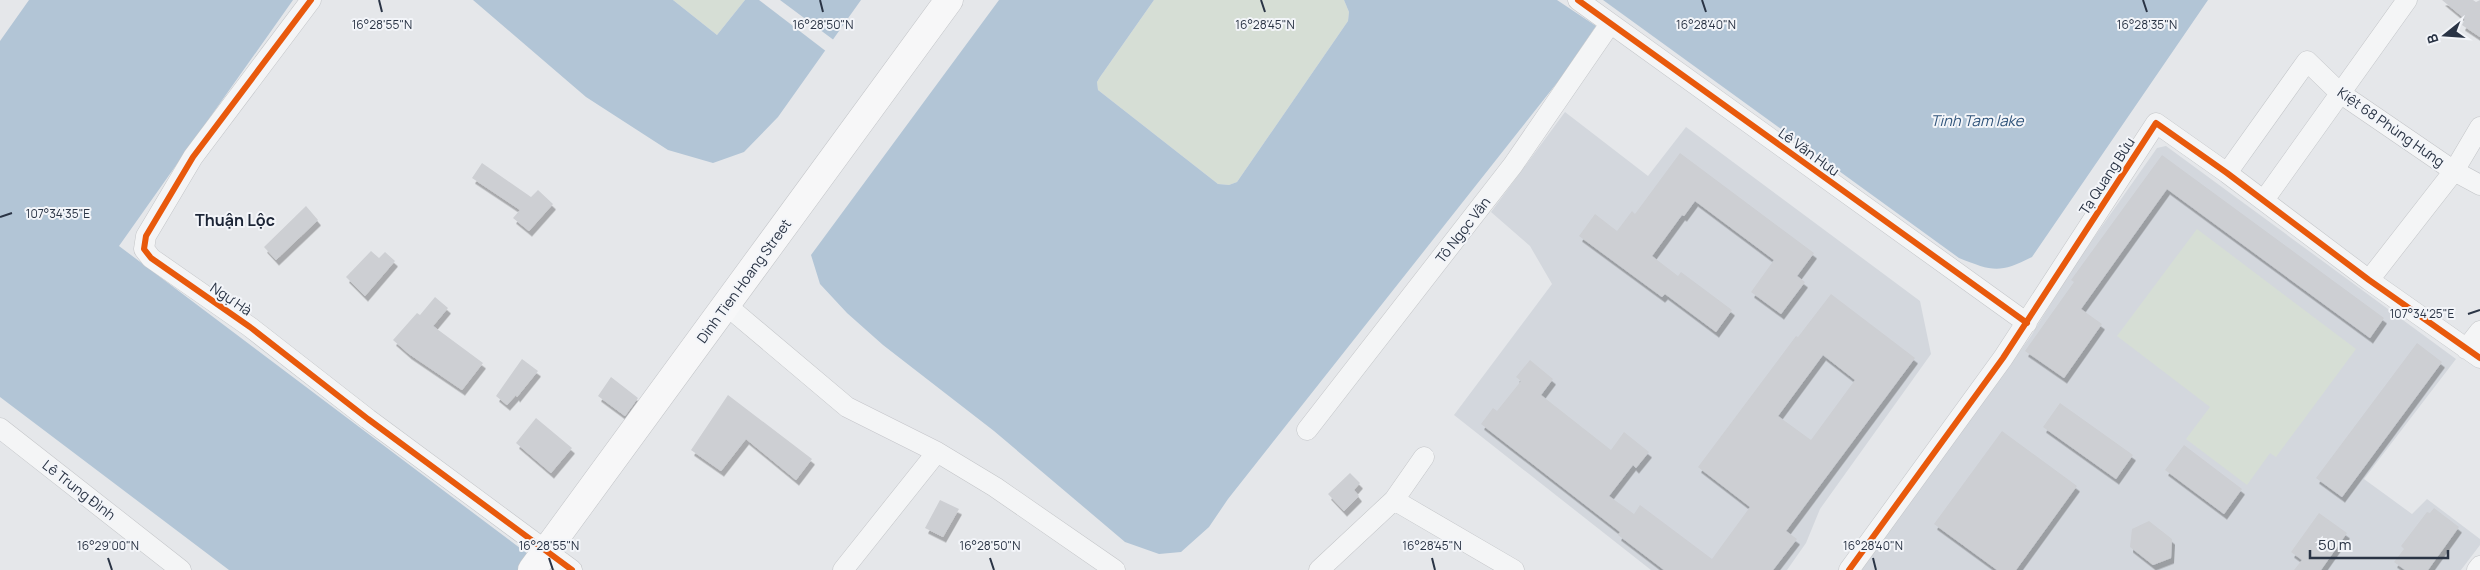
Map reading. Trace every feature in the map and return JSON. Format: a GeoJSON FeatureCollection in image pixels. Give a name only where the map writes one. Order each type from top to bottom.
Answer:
{"type":"FeatureCollection","features":[{"type":"Feature","properties":{"kind":"main road","name":"Dinh Tien Hoang Street"},"geometry":{"type":"LineString","coordinates":[[539,561],[949,0]]}},
{"type":"Feature","properties":{"kind":"street","name":"Ngự Hà"},"geometry":{"type":"LineString","coordinates":[[311,0],[193,157],[146,236],[144,249],[151,258],[250,327],[539,561]]}},
{"type":"Feature","properties":{"kind":"street","name":"Lê Văn Hưu"},"geometry":{"type":"LineString","coordinates":[[1578,0],[2027,323]]}},
{"type":"Feature","properties":{"kind":"street"},"geometry":{"type":"LineString","coordinates":[[2264,200],[2407,0]]}},
{"type":"Feature","properties":{"kind":"street","name":"Tô Ngọc Vân"},"geometry":{"type":"LineString","coordinates":[[1307,430],[1513,165],[1610,24]]}},
{"type":"Feature","properties":{"kind":"street","name":"Kiệt 68 Phùng Hưng"},"geometry":{"type":"LineString","coordinates":[[2227,173],[2308,61],[2340,93],[2454,171],[2480,186]]}},
{"type":"Feature","properties":{"kind":"street","name":"Tạ Quang Bửu"},"geometry":{"type":"LineString","coordinates":[[1849,570],[2027,323],[2156,123],[2264,200],[2369,280],[2473,353]]}},
{"type":"Feature","properties":{"kind":"street"},"geometry":{"type":"LineString","coordinates":[[2369,280],[2454,171],[2480,127]]}},
{"type":"Feature","properties":{"kind":"street"},"geometry":{"type":"LineString","coordinates":[[726,305],[847,407],[937,452],[995,487],[1115,570]]}},
{"type":"Feature","properties":{"kind":"street"},"geometry":{"type":"LineString","coordinates":[[2473,353],[2480,331]]}},
{"type":"Feature","properties":{"kind":"street","name":"Lê Trung Đình"},"geometry":{"type":"LineString","coordinates":[[0,428],[181,570]]}},
{"type":"Feature","properties":{"kind":"street"},"geometry":{"type":"LineString","coordinates":[[843,570],[937,452]]}},
{"type":"Feature","properties":{"kind":"street"},"geometry":{"type":"LineString","coordinates":[[1319,570],[1394,500],[1424,457]]}},
{"type":"Feature","properties":{"kind":"street"},"geometry":{"type":"LineString","coordinates":[[1394,500],[1514,570]]}},
{"type":"Feature","properties":{"kind":"street"},"geometry":{"type":"LineString","coordinates":[[539,561],[572,570]]}},
{"type":"Feature","properties":{"kind":"street"},"geometry":{"type":"LineString","coordinates":[[2477,570],[2480,566]]}},
{"type":"Feature","properties":{"kind":"shaded area"},"geometry":{"type":"Polygon","coordinates":[[[673,0],[745,0],[717,35],[673,0]]]}},
{"type":"Feature","properties":{"kind":"shaded area"},"geometry":{"type":"Polygon","coordinates":[[[1154,0],[1344,0],[1349,12],[1348,21],[1237,182],[1229,185],[1218,184],[1098,90],[1097,82],[1100,77],[1154,0]]]}},
{"type":"Feature","properties":{"kind":"shaded area"},"geometry":{"type":"Polygon","coordinates":[[[1565,112],[1648,176],[1686,127],[1920,301],[1931,354],[1820,509],[1806,543],[1787,570],[1651,570],[1454,415],[1552,284],[1530,246],[1491,212],[1565,112]]]}},
{"type":"Feature","properties":{"kind":"shaded area"},"geometry":{"type":"Polygon","coordinates":[[[2166,146],[2456,359],[2364,479],[2412,514],[2427,499],[2480,539],[2480,545],[2461,570],[1860,570],[2031,336],[2074,266],[2157,148],[2166,146]]]}},
{"type":"Feature","properties":{"kind":"shaded area"},"geometry":{"type":"Polygon","coordinates":[[[2197,229],[2356,349],[2276,457],[2270,453],[2247,485],[2186,439],[2210,407],[2117,336],[2197,229]]]}},
{"type":"Feature","properties":{"kind":"water"},"geometry":{"type":"Polygon","coordinates":[[[29,0],[293,0],[119,246],[549,570],[229,570],[0,397],[0,41],[29,0]]]}},
{"type":"Feature","properties":{"kind":"water"},"geometry":{"type":"Polygon","coordinates":[[[473,0],[673,0],[717,35],[745,0],[861,0],[778,117],[744,152],[713,163],[668,150],[586,97],[473,0]]]}},
{"type":"Feature","properties":{"kind":"water"},"geometry":{"type":"Polygon","coordinates":[[[999,0],[1154,0],[1100,77],[1097,82],[1098,90],[1218,184],[1229,185],[1237,182],[1348,21],[1349,12],[1344,0],[1557,0],[1596,26],[1560,79],[1228,499],[1209,527],[1181,552],[1159,554],[1125,542],[994,431],[883,345],[847,313],[820,284],[811,255],[999,0]]]}},
{"type":"Feature","properties":{"kind":"water","name":"Tinh Tam lake"},"geometry":{"type":"Polygon","coordinates":[[[1603,0],[2208,0],[2032,257],[2011,266],[1996,269],[1980,266],[1959,258],[1603,0]]]}},
{"type":"Feature","properties":{"kind":"pier"},"geometry":{"type":"Polygon","coordinates":[[[759,0],[780,0],[835,41],[827,52],[759,0]]]}},
{"type":"Feature","properties":{"kind":"building"},"geometry":{"type":"Polygon","coordinates":[[[2442,0],[2473,0],[2476,2],[2480,0],[2480,37],[2462,25],[2465,19],[2442,0]]]}},
{"type":"Feature","properties":{"kind":"building"},"geometry":{"type":"Polygon","coordinates":[[[1680,153],[1814,253],[1797,276],[1805,282],[1781,314],[1751,292],[1774,260],[1695,201],[1684,216],[1682,215],[1652,256],[1678,276],[1681,272],[1732,310],[1716,332],[1665,294],[1662,297],[1579,236],[1595,214],[1617,231],[1632,211],[1635,214],[1680,153]]]}},
{"type":"Feature","properties":{"kind":"building"},"geometry":{"type":"Polygon","coordinates":[[[2162,155],[2384,318],[2370,338],[2167,189],[2081,309],[2102,324],[2064,378],[2025,351],[2074,282],[2071,280],[2162,155]]]}},
{"type":"Feature","properties":{"kind":"building"},"geometry":{"type":"Polygon","coordinates":[[[482,163],[531,197],[538,190],[553,204],[529,231],[513,218],[520,210],[472,178],[482,163]]]}},
{"type":"Feature","properties":{"kind":"building"},"geometry":{"type":"Polygon","coordinates":[[[306,206],[318,220],[276,260],[264,247],[306,206]]]}},
{"type":"Feature","properties":{"kind":"building"},"geometry":{"type":"Polygon","coordinates":[[[371,251],[379,258],[385,252],[395,261],[365,296],[346,277],[371,251]]]}},
{"type":"Feature","properties":{"kind":"building"},"geometry":{"type":"Polygon","coordinates":[[[1831,294],[1915,358],[1786,531],[1797,539],[1773,570],[1664,570],[1618,535],[1620,532],[1481,424],[1493,408],[1497,411],[1521,381],[1516,377],[1530,360],[1553,379],[1541,395],[1611,450],[1624,432],[1649,452],[1636,468],[1633,465],[1609,496],[1634,514],[1640,505],[1712,559],[1750,507],[1698,467],[1796,336],[1798,337],[1831,294]],[[1823,355],[1778,416],[1811,440],[1855,380],[1823,355]]]}},
{"type":"Feature","properties":{"kind":"building"},"geometry":{"type":"Polygon","coordinates":[[[435,297],[448,308],[433,326],[483,363],[462,390],[409,354],[393,340],[417,313],[420,315],[435,297]]]}},
{"type":"Feature","properties":{"kind":"building"},"geometry":{"type":"Polygon","coordinates":[[[2417,343],[2442,362],[2342,497],[2316,478],[2417,343]]]}},
{"type":"Feature","properties":{"kind":"building"},"geometry":{"type":"Polygon","coordinates":[[[522,359],[538,371],[517,397],[516,395],[507,405],[496,396],[522,359]]]}},
{"type":"Feature","properties":{"kind":"building"},"geometry":{"type":"Polygon","coordinates":[[[611,377],[638,398],[625,416],[598,396],[611,377]]]}},
{"type":"Feature","properties":{"kind":"building"},"geometry":{"type":"Polygon","coordinates":[[[728,395],[812,459],[796,480],[746,439],[721,471],[691,450],[728,395]]]}},
{"type":"Feature","properties":{"kind":"building"},"geometry":{"type":"Polygon","coordinates":[[[2060,403],[2133,455],[2116,479],[2043,427],[2060,403]]]}},
{"type":"Feature","properties":{"kind":"building"},"geometry":{"type":"Polygon","coordinates":[[[536,418],[572,448],[551,473],[516,443],[536,418]]]}},
{"type":"Feature","properties":{"kind":"building"},"geometry":{"type":"Polygon","coordinates":[[[2002,431],[2077,486],[2016,570],[1997,570],[1934,524],[2002,431]]]}},
{"type":"Feature","properties":{"kind":"building"},"geometry":{"type":"Polygon","coordinates":[[[2184,445],[2242,489],[2224,514],[2165,470],[2184,445]]]}},
{"type":"Feature","properties":{"kind":"building"},"geometry":{"type":"Polygon","coordinates":[[[1350,473],[1360,483],[1354,490],[1359,496],[1344,511],[1328,494],[1350,473]]]}},
{"type":"Feature","properties":{"kind":"building"},"geometry":{"type":"Polygon","coordinates":[[[940,500],[959,509],[943,537],[925,528],[940,500]]]}},
{"type":"Feature","properties":{"kind":"building"},"geometry":{"type":"Polygon","coordinates":[[[2434,508],[2459,527],[2428,570],[2405,570],[2394,562],[2404,549],[2401,546],[2427,512],[2430,513],[2434,508]]]}},
{"type":"Feature","properties":{"kind":"building"},"geometry":{"type":"Polygon","coordinates":[[[2319,513],[2347,533],[2321,570],[2294,570],[2302,560],[2291,552],[2319,513]]]}},
{"type":"Feature","properties":{"kind":"building"},"geometry":{"type":"Polygon","coordinates":[[[2149,521],[2172,539],[2171,558],[2153,565],[2130,547],[2132,529],[2149,521]]]}},
{"type":"Feature","properties":{"kind":"cycle path"},"geometry":{"type":"LineString","coordinates":[[311,0],[193,157],[146,236],[144,249],[151,258],[250,327],[368,419],[572,570]]}},
{"type":"Feature","properties":{"kind":"cycle path"},"geometry":{"type":"LineString","coordinates":[[1578,0],[2027,323]]}},
{"type":"Feature","properties":{"kind":"cycle path"},"geometry":{"type":"LineString","coordinates":[[1849,570],[2003,358],[2156,123],[2227,173],[2369,280],[2480,358]]}},
{"type":"Feature","properties":{"kind":"district","name":"Thuận Lộc"},"geometry":{"type":"Point","coordinates":[235,220]}}]}
